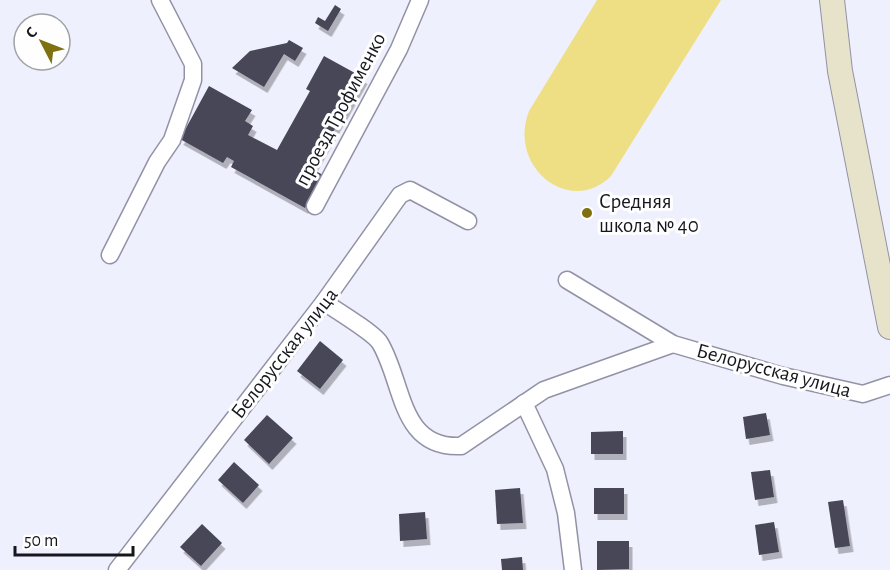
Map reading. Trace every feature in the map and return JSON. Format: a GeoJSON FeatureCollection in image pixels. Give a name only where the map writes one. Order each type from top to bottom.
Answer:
{"type":"FeatureCollection","features":[{"type":"Feature","properties":{"kind":"main road"},"geometry":{"type":"LineString","coordinates":[[832,0],[840,71],[890,327]]}},
{"type":"Feature","properties":{"kind":"street"},"geometry":{"type":"LineString","coordinates":[[110,255],[157,162],[172,140],[193,80],[193,64],[160,0]]}},
{"type":"Feature","properties":{"kind":"street","name":"проезд Трофименко"},"geometry":{"type":"LineString","coordinates":[[315,206],[399,49],[420,0]]}},
{"type":"Feature","properties":{"kind":"street","name":"Белорусская улица"},"geometry":{"type":"LineString","coordinates":[[117,570],[324,302],[405,191],[410,190],[468,221]]}},
{"type":"Feature","properties":{"kind":"street","name":"Белорусская улица"},"geometry":{"type":"LineString","coordinates":[[567,280],[673,344],[783,376],[863,394],[890,385]]}},
{"type":"Feature","properties":{"kind":"street"},"geometry":{"type":"LineString","coordinates":[[324,302],[379,342],[409,419],[436,444],[461,446],[544,390],[673,344]]}},
{"type":"Feature","properties":{"kind":"street"},"geometry":{"type":"LineString","coordinates":[[524,403],[555,469],[566,513],[573,570]]}},
{"type":"Feature","properties":{"kind":"shaded area"},"geometry":{"type":"Polygon","coordinates":[[[597,0],[721,0],[611,176],[595,187],[578,191],[561,188],[546,180],[534,167],[527,151],[525,132],[529,111],[597,0]]]}},
{"type":"Feature","properties":{"kind":"building"},"geometry":{"type":"Polygon","coordinates":[[[335,5],[341,9],[328,31],[315,23],[318,17],[325,21],[335,5]]]}},
{"type":"Feature","properties":{"kind":"building"},"geometry":{"type":"Polygon","coordinates":[[[289,40],[303,48],[295,61],[284,54],[264,87],[232,68],[250,51],[287,43],[289,40]]]}},
{"type":"Feature","properties":{"kind":"building"},"geometry":{"type":"Polygon","coordinates":[[[324,56],[364,78],[312,169],[323,175],[305,208],[231,167],[234,161],[227,157],[223,163],[180,139],[209,86],[252,110],[245,121],[253,126],[248,135],[277,150],[310,91],[306,89],[324,56]]]}},
{"type":"Feature","properties":{"kind":"building"},"geometry":{"type":"Polygon","coordinates":[[[320,341],[343,360],[320,389],[297,371],[320,341]]]}},
{"type":"Feature","properties":{"kind":"building"},"geometry":{"type":"Polygon","coordinates":[[[766,413],[770,435],[746,439],[743,417],[766,413]]]}},
{"type":"Feature","properties":{"kind":"building"},"geometry":{"type":"Polygon","coordinates":[[[267,415],[293,438],[269,464],[244,440],[267,415]]]}},
{"type":"Feature","properties":{"kind":"building"},"geometry":{"type":"Polygon","coordinates":[[[623,431],[623,454],[591,454],[591,432],[623,431]]]}},
{"type":"Feature","properties":{"kind":"building"},"geometry":{"type":"Polygon","coordinates":[[[234,462],[259,485],[243,503],[218,480],[234,462]]]}},
{"type":"Feature","properties":{"kind":"building"},"geometry":{"type":"Polygon","coordinates":[[[770,470],[774,497],[755,500],[751,472],[770,470]]]}},
{"type":"Feature","properties":{"kind":"building"},"geometry":{"type":"Polygon","coordinates":[[[520,488],[523,523],[497,524],[495,490],[520,488]]]}},
{"type":"Feature","properties":{"kind":"building"},"geometry":{"type":"Polygon","coordinates":[[[594,488],[624,488],[624,514],[594,514],[594,488]]]}},
{"type":"Feature","properties":{"kind":"building"},"geometry":{"type":"Polygon","coordinates":[[[843,500],[850,546],[835,548],[828,502],[843,500]]]}},
{"type":"Feature","properties":{"kind":"building"},"geometry":{"type":"Polygon","coordinates":[[[425,512],[427,539],[400,541],[399,514],[425,512]]]}},
{"type":"Feature","properties":{"kind":"building"},"geometry":{"type":"Polygon","coordinates":[[[774,522],[779,552],[759,555],[755,525],[774,522]]]}},
{"type":"Feature","properties":{"kind":"building"},"geometry":{"type":"Polygon","coordinates":[[[202,524],[222,543],[201,566],[180,547],[202,524]]]}},
{"type":"Feature","properties":{"kind":"building"},"geometry":{"type":"Polygon","coordinates":[[[597,541],[629,541],[629,569],[597,570],[597,541]]]}},
{"type":"Feature","properties":{"kind":"building"},"geometry":{"type":"Polygon","coordinates":[[[522,557],[523,570],[502,570],[501,559],[522,557]]]}},
{"type":"Feature","properties":{"kind":"place","name":"Средняя школа № 40"},"geometry":{"type":"Point","coordinates":[587,213]}}]}
